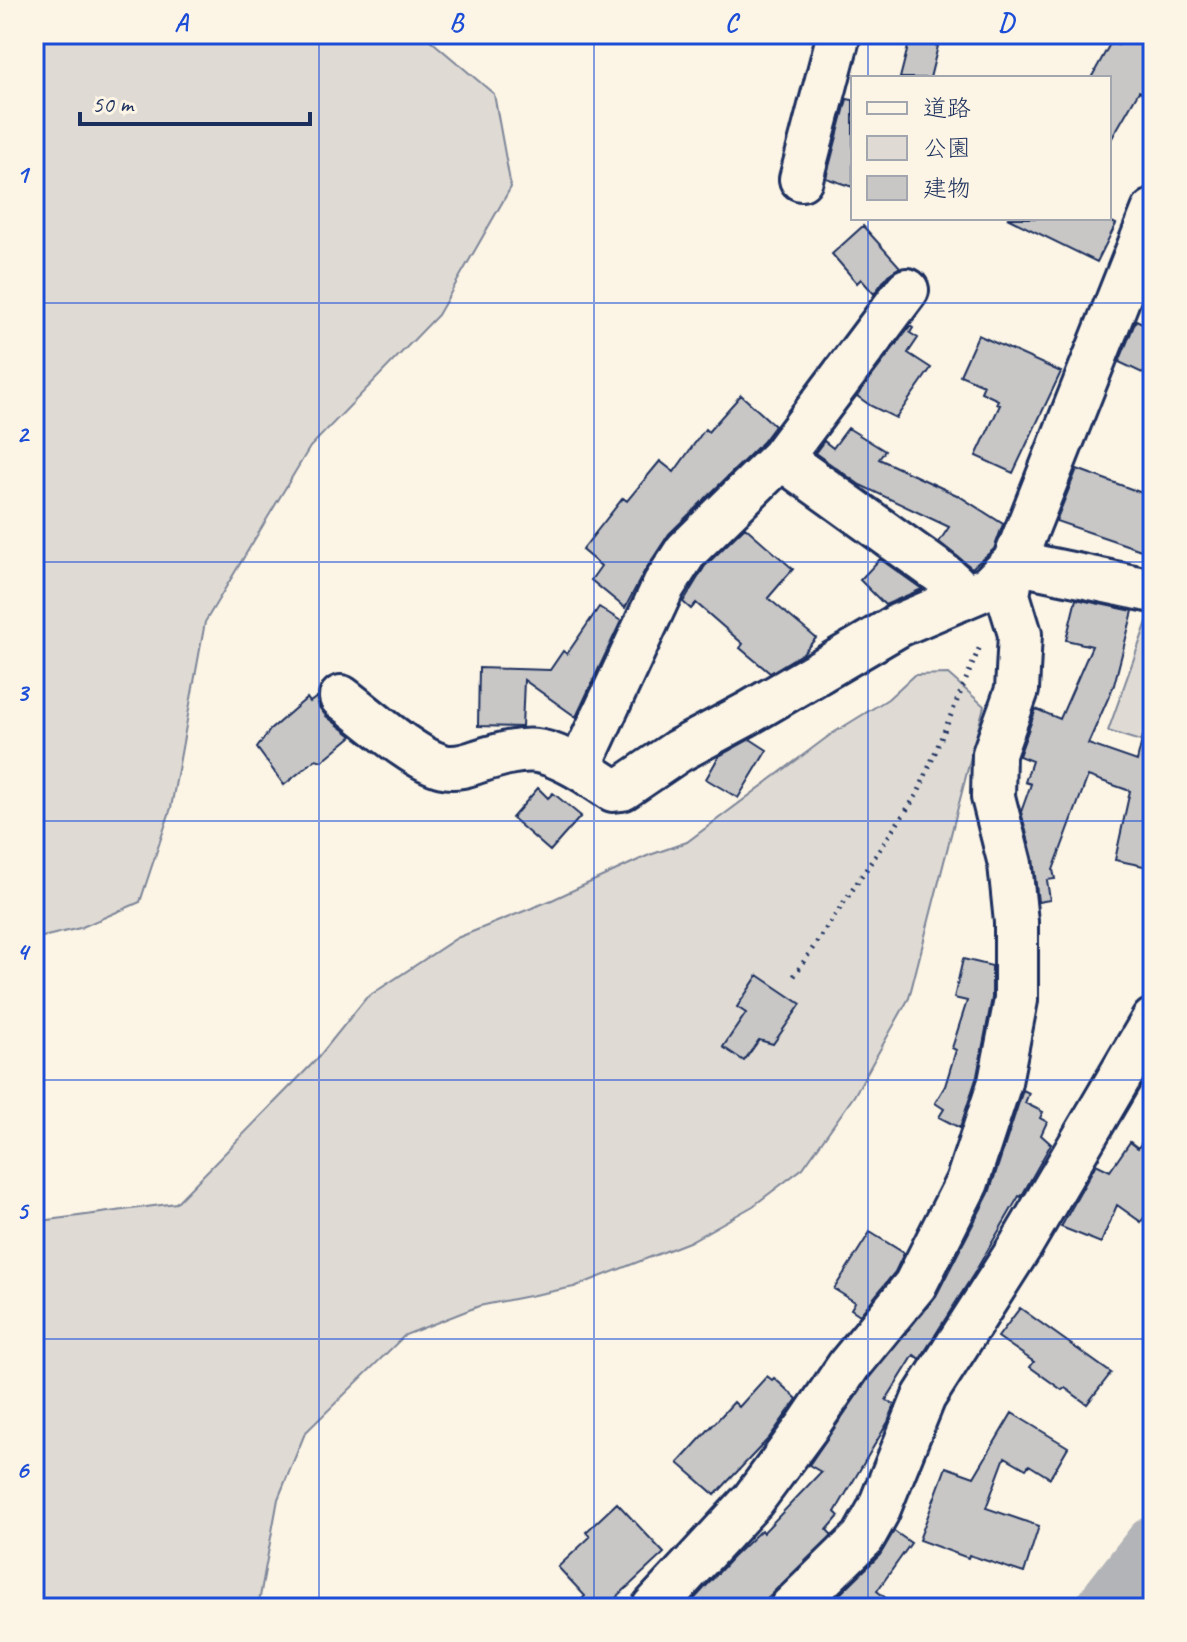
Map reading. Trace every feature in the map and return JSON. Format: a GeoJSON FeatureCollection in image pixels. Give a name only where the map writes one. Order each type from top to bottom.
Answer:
{"type":"FeatureCollection","features":[{"type":"Feature","properties":{"kind":"street"},"geometry":{"type":"LineString","coordinates":[[801,179],[839,34]]}},
{"type":"Feature","properties":{"kind":"street"},"geometry":{"type":"LineString","coordinates":[[653,1608],[753,1500],[849,1365],[915,1285],[967,1182],[1000,1082],[1016,1000],[1016,922],[1010,864],[993,797],[994,754],[1017,690],[1020,634],[1008,595],[1014,562],[1153,211]]}},
{"type":"Feature","properties":{"kind":"street"},"geometry":{"type":"LineString","coordinates":[[584,771],[586,753],[664,585],[686,551],[781,458],[907,290]]}},
{"type":"Feature","properties":{"kind":"street"},"geometry":{"type":"LineString","coordinates":[[781,458],[945,576],[955,585],[961,599]]}},
{"type":"Feature","properties":{"kind":"street"},"geometry":{"type":"LineString","coordinates":[[1014,562],[1153,591]]}},
{"type":"Feature","properties":{"kind":"street"},"geometry":{"type":"LineString","coordinates":[[341,697],[426,760],[446,767],[533,749],[555,754],[613,790],[622,789],[678,751],[899,625],[989,587],[1014,562]]}},
{"type":"Feature","properties":{"kind":"street"},"geometry":{"type":"LineString","coordinates":[[791,1608],[863,1538],[878,1511],[924,1397],[1021,1245],[1153,1020]]}},
{"type":"Feature","properties":{"kind":"path"},"geometry":{"type":"LineString","coordinates":[[794,976],[918,793],[986,634]]}},
{"type":"Feature","properties":{"kind":"green space"},"geometry":{"type":"Polygon","coordinates":[[[34,34],[423,34],[494,94],[511,187],[438,315],[310,447],[205,622],[171,808],[140,902],[80,928],[34,939],[34,34]]]}},
{"type":"Feature","properties":{"kind":"green space"},"geometry":{"type":"Polygon","coordinates":[[[1153,605],[1153,745],[1108,731],[1153,605]]]}},
{"type":"Feature","properties":{"kind":"green space"},"geometry":{"type":"Polygon","coordinates":[[[948,674],[984,706],[909,998],[854,1096],[803,1168],[753,1206],[689,1242],[574,1287],[479,1306],[405,1335],[305,1433],[278,1499],[258,1608],[34,1608],[34,1222],[176,1203],[317,1059],[366,998],[457,938],[552,900],[647,856],[687,842],[830,735],[888,699],[914,675],[948,674]]]}},
{"type":"Feature","properties":{"kind":"building"},"geometry":{"type":"Polygon","coordinates":[[[1125,34],[1136,40],[1140,34],[1153,34],[1153,98],[1139,91],[1111,140],[1111,76],[1092,76],[1111,42],[1118,45],[1125,34]]]}},
{"type":"Feature","properties":{"kind":"building"},"geometry":{"type":"Polygon","coordinates":[[[910,39],[938,46],[930,76],[901,76],[910,39]]]}},
{"type":"Feature","properties":{"kind":"building"},"geometry":{"type":"Polygon","coordinates":[[[847,99],[851,100],[851,186],[826,178],[847,99]]]}},
{"type":"Feature","properties":{"kind":"building"},"geometry":{"type":"Polygon","coordinates":[[[1011,220],[1107,220],[1116,224],[1097,262],[1011,220]]]}},
{"type":"Feature","properties":{"kind":"building"},"geometry":{"type":"Polygon","coordinates":[[[863,226],[900,267],[888,275],[874,294],[861,279],[857,283],[832,254],[863,226]]]}},
{"type":"Feature","properties":{"kind":"building"},"geometry":{"type":"Polygon","coordinates":[[[1136,320],[1153,328],[1153,378],[1119,362],[1136,320]]]}},
{"type":"Feature","properties":{"kind":"building"},"geometry":{"type":"Polygon","coordinates":[[[910,326],[913,328],[910,333],[918,338],[908,353],[931,368],[896,418],[857,396],[910,326]]]}},
{"type":"Feature","properties":{"kind":"building"},"geometry":{"type":"Polygon","coordinates":[[[978,335],[1061,372],[1013,473],[976,456],[1000,405],[996,404],[998,400],[981,392],[984,385],[960,375],[978,335]]]}},
{"type":"Feature","properties":{"kind":"building"},"geometry":{"type":"Polygon","coordinates":[[[741,395],[775,426],[763,442],[669,534],[625,608],[591,580],[601,566],[582,550],[623,498],[627,501],[660,461],[674,472],[705,429],[708,432],[741,395]]]}},
{"type":"Feature","properties":{"kind":"building"},"geometry":{"type":"Polygon","coordinates":[[[848,428],[885,451],[879,459],[959,496],[1003,524],[994,549],[972,568],[939,542],[949,527],[860,485],[815,453],[824,441],[833,448],[848,428]]]}},
{"type":"Feature","properties":{"kind":"building"},"geometry":{"type":"Polygon","coordinates":[[[1077,469],[1153,497],[1153,554],[1056,521],[1077,469]]]}},
{"type":"Feature","properties":{"kind":"building"},"geometry":{"type":"Polygon","coordinates":[[[745,527],[793,569],[768,598],[816,638],[803,653],[770,673],[740,648],[743,644],[696,603],[691,609],[683,602],[705,566],[745,527]]]}},
{"type":"Feature","properties":{"kind":"building"},"geometry":{"type":"Polygon","coordinates":[[[880,559],[922,589],[885,605],[860,580],[880,559]]]}},
{"type":"Feature","properties":{"kind":"building"},"geometry":{"type":"Polygon","coordinates":[[[1076,599],[1133,611],[1114,685],[1088,744],[1137,761],[1143,736],[1153,737],[1153,868],[1115,860],[1130,791],[1088,776],[1053,870],[1055,879],[1047,880],[1050,900],[1038,902],[1033,858],[1021,812],[1031,784],[1025,782],[1032,761],[1019,756],[1036,709],[1060,719],[1092,646],[1066,640],[1076,599]]]}},
{"type":"Feature","properties":{"kind":"building"},"geometry":{"type":"Polygon","coordinates":[[[599,607],[621,621],[576,717],[524,680],[522,727],[478,726],[479,668],[550,670],[563,651],[567,654],[599,607]]]}},
{"type":"Feature","properties":{"kind":"building"},"geometry":{"type":"Polygon","coordinates":[[[317,697],[319,707],[326,716],[352,736],[322,761],[316,759],[284,785],[257,748],[270,730],[307,698],[310,702],[317,697]]]}},
{"type":"Feature","properties":{"kind":"building"},"geometry":{"type":"Polygon","coordinates":[[[750,739],[767,750],[738,798],[706,779],[719,756],[750,739]]]}},
{"type":"Feature","properties":{"kind":"building"},"geometry":{"type":"Polygon","coordinates":[[[538,788],[548,798],[553,793],[581,816],[550,851],[512,818],[538,788]]]}},
{"type":"Feature","properties":{"kind":"building"},"geometry":{"type":"Polygon","coordinates":[[[963,959],[992,966],[992,998],[977,1076],[960,1128],[939,1117],[944,1109],[935,1103],[945,1086],[956,1050],[952,1048],[967,1001],[954,998],[963,959]]]}},
{"type":"Feature","properties":{"kind":"building"},"geometry":{"type":"Polygon","coordinates":[[[758,975],[801,1004],[773,1044],[759,1040],[744,1061],[723,1047],[746,1013],[737,1007],[758,975]]]}},
{"type":"Feature","properties":{"kind":"building"},"geometry":{"type":"Polygon","coordinates":[[[1023,1090],[1029,1093],[1025,1103],[1043,1112],[1040,1118],[1047,1122],[1041,1135],[1051,1144],[920,1359],[914,1355],[886,1400],[895,1405],[835,1512],[839,1516],[827,1530],[832,1535],[757,1608],[686,1608],[732,1558],[761,1530],[763,1533],[821,1472],[809,1465],[868,1379],[936,1296],[989,1193],[1023,1090]]]}},
{"type":"Feature","properties":{"kind":"building"},"geometry":{"type":"Polygon","coordinates":[[[1153,1126],[1153,1204],[1141,1222],[1117,1205],[1101,1243],[1061,1227],[1096,1164],[1110,1171],[1130,1142],[1138,1148],[1153,1126]]]}},
{"type":"Feature","properties":{"kind":"building"},"geometry":{"type":"Polygon","coordinates":[[[870,1232],[904,1253],[895,1272],[860,1315],[851,1309],[855,1302],[834,1289],[870,1232]]]}},
{"type":"Feature","properties":{"kind":"building"},"geometry":{"type":"Polygon","coordinates":[[[1020,1308],[1111,1373],[1087,1404],[1030,1367],[1034,1362],[998,1337],[1020,1308]]]}},
{"type":"Feature","properties":{"kind":"building"},"geometry":{"type":"Polygon","coordinates":[[[767,1376],[772,1380],[774,1378],[797,1399],[769,1438],[715,1495],[678,1463],[734,1402],[739,1407],[767,1376]]]}},
{"type":"Feature","properties":{"kind":"building"},"geometry":{"type":"Polygon","coordinates":[[[1012,1413],[1068,1447],[1050,1478],[1029,1465],[1026,1469],[1005,1457],[986,1508],[1039,1526],[1024,1573],[969,1555],[968,1558],[919,1540],[946,1467],[974,1477],[1012,1413]]]}},
{"type":"Feature","properties":{"kind":"building"},"geometry":{"type":"Polygon","coordinates":[[[617,1503],[664,1553],[605,1608],[574,1608],[585,1596],[558,1567],[590,1537],[586,1532],[617,1503]]]}},
{"type":"Feature","properties":{"kind":"building"},"geometry":{"type":"Polygon","coordinates":[[[894,1531],[911,1543],[877,1591],[898,1608],[848,1608],[835,1599],[880,1555],[894,1531]]]}},
{"type":"Feature","properties":{"kind":"waterway"},"geometry":{"type":"LineString","coordinates":[[1103,1608],[1153,1544]]}}]}
